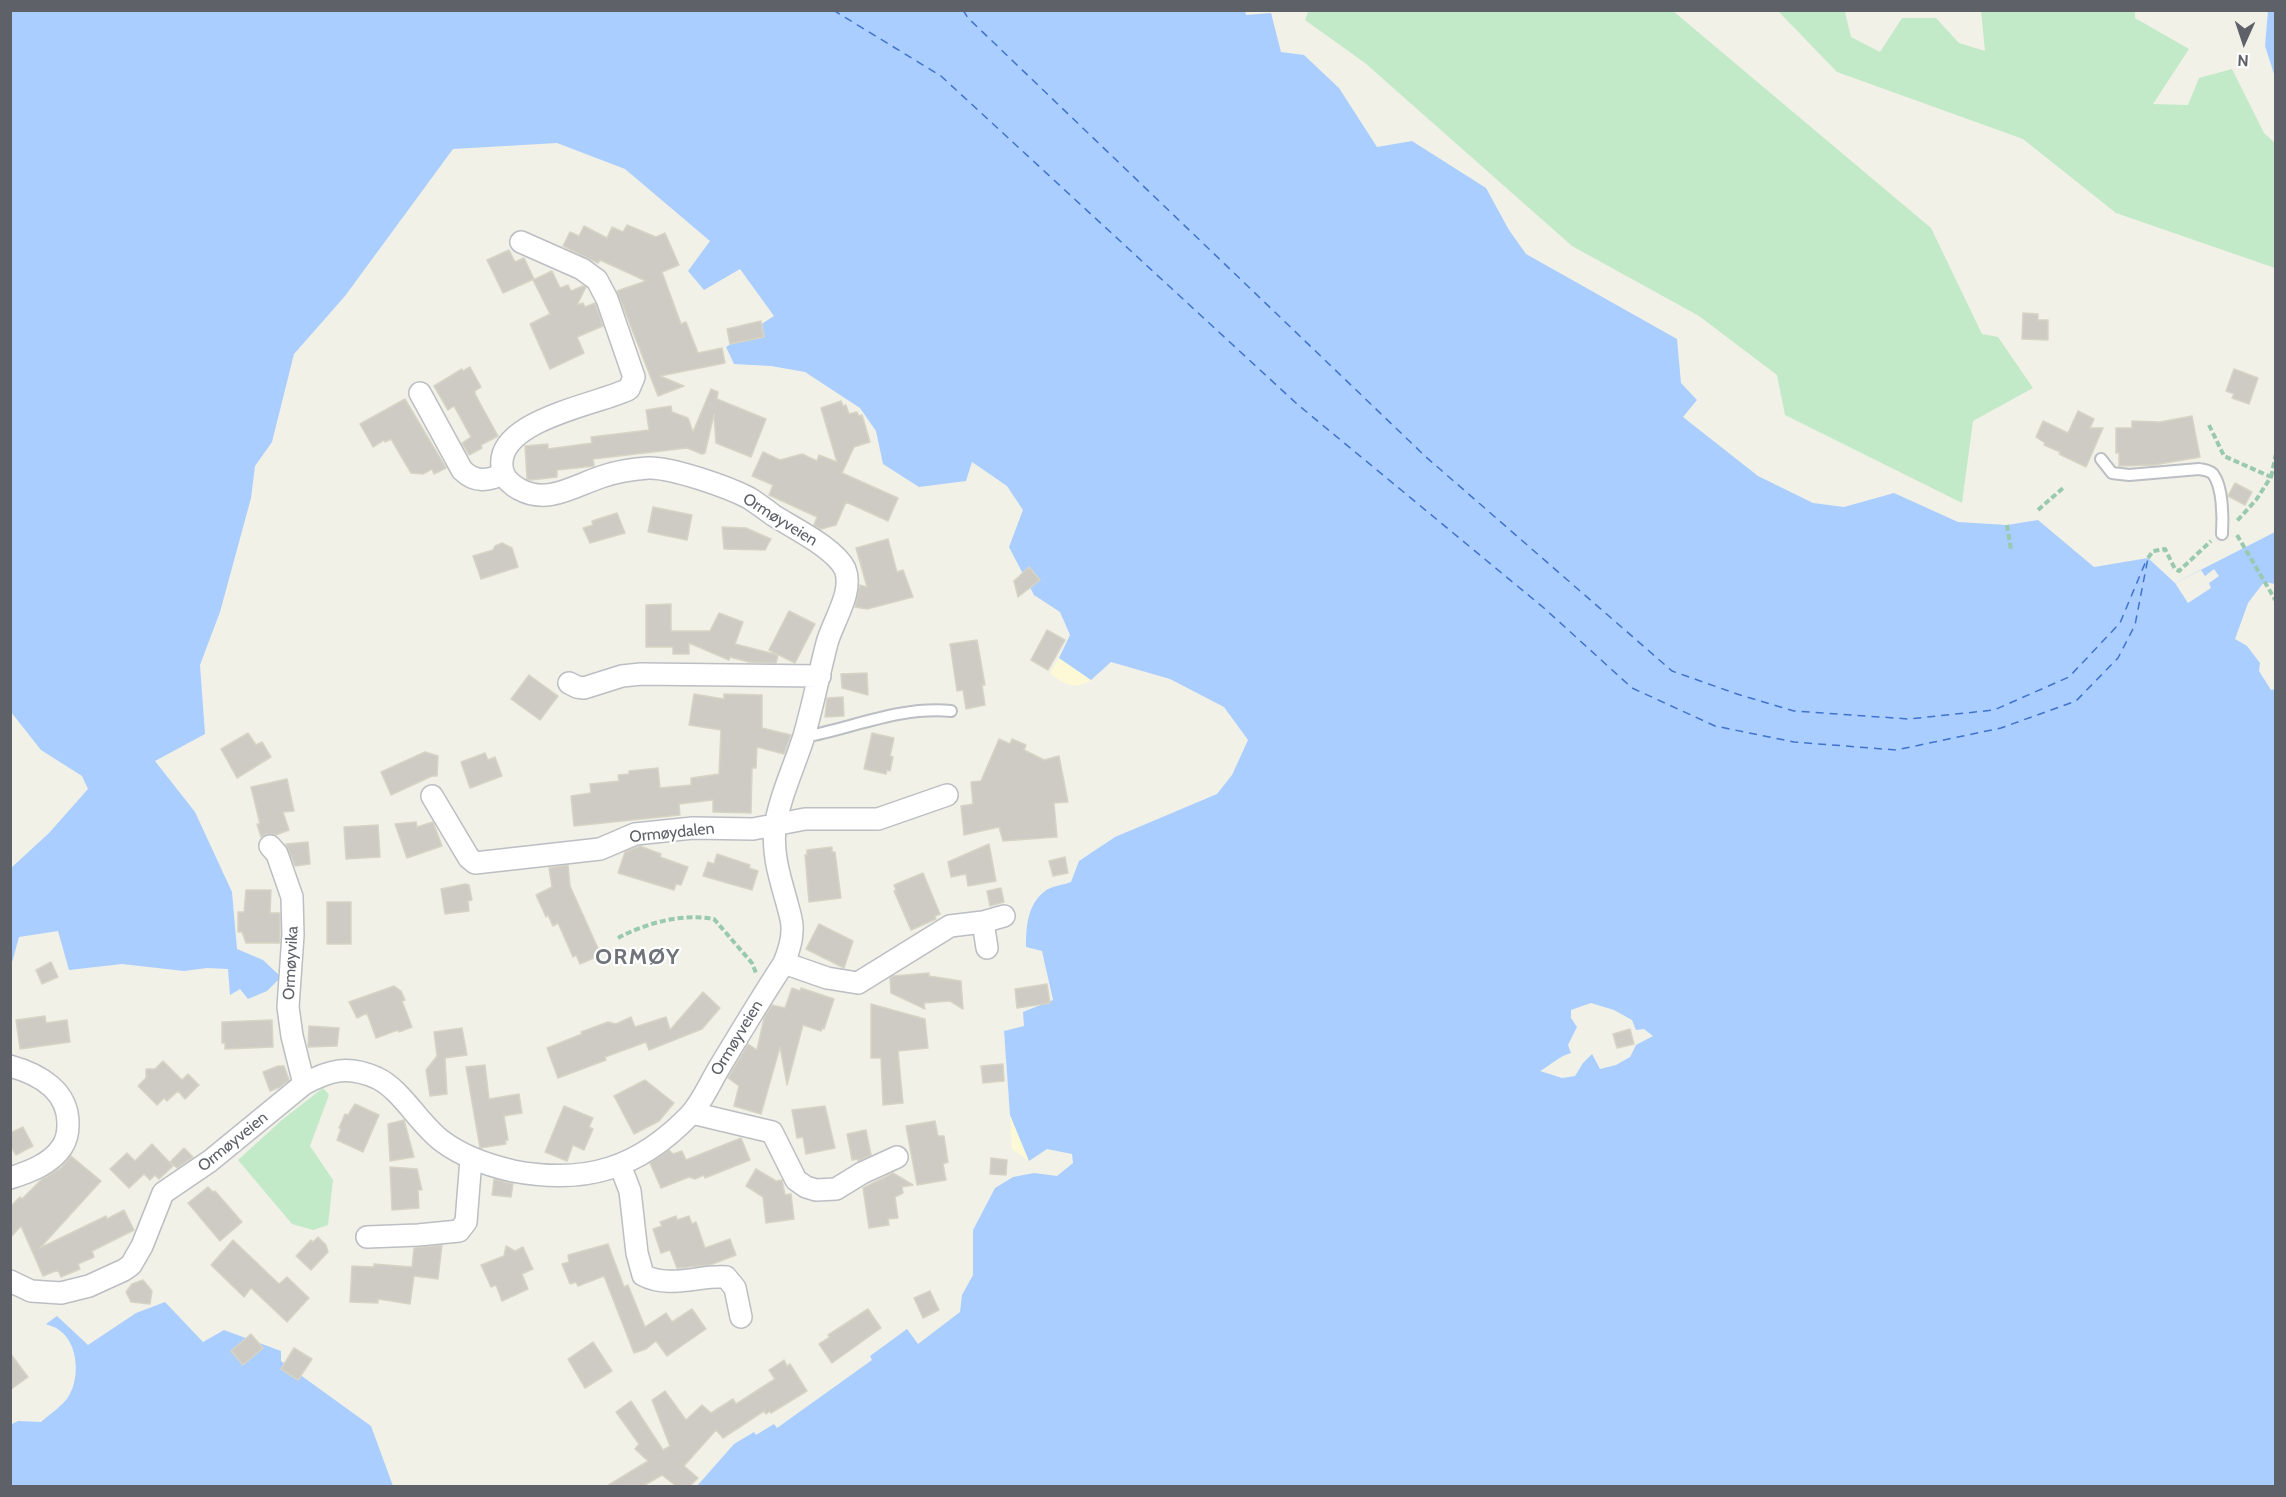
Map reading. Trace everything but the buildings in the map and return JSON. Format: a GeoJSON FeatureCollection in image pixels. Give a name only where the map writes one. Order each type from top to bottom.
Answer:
{"type":"FeatureCollection","features":[{"type":"Feature","properties":{"kind":"street"},"geometry":{"type":"LineString","coordinates":[[420,393],[462,470],[469,477],[477,480],[503,474],[502,464],[507,445],[517,434],[564,412],[626,391],[631,387],[634,377],[607,299],[597,280],[582,269],[521,242]]}},
{"type":"Feature","properties":{"kind":"street","name":"Ormøyveien"},"geometry":{"type":"LineString","coordinates":[[10,1281],[31,1291],[62,1293],[89,1286],[124,1270],[131,1265],[142,1246],[163,1193],[210,1161],[304,1084],[319,1075],[341,1070],[355,1071],[389,1085],[435,1136],[471,1159],[523,1173],[560,1177],[590,1174],[620,1165],[663,1139],[692,1113],[784,963],[789,952],[793,928],[773,845],[775,825],[803,737],[827,641],[846,589],[845,570],[829,551],[747,497],[678,472],[658,468],[633,470],[602,476],[570,490],[544,496],[519,489],[503,474]]}},
{"type":"Feature","properties":{"kind":"street"},"geometry":{"type":"LineString","coordinates":[[569,683],[577,687],[584,687],[622,676],[641,675],[820,676]]}},
{"type":"Feature","properties":{"kind":"street","name":"Ormøydalen"},"geometry":{"type":"LineString","coordinates":[[432,796],[469,858],[475,863],[600,849],[635,834],[693,828],[753,829],[805,819],[878,819],[947,795]]}},
{"type":"Feature","properties":{"kind":"street","name":"Ormøyvika"},"geometry":{"type":"LineString","coordinates":[[270,846],[277,854],[292,897],[293,935],[288,1006],[292,1036],[304,1084]]}},
{"type":"Feature","properties":{"kind":"street"},"geometry":{"type":"LineString","coordinates":[[784,963],[827,978],[858,983],[950,926],[983,922],[1004,916]]}},
{"type":"Feature","properties":{"kind":"street"},"geometry":{"type":"LineString","coordinates":[[983,922],[987,948]]}},
{"type":"Feature","properties":{"kind":"street"},"geometry":{"type":"LineString","coordinates":[[10,1066],[43,1080],[57,1092],[67,1108],[68,1124],[62,1148],[37,1169],[10,1178]]}},
{"type":"Feature","properties":{"kind":"street"},"geometry":{"type":"LineString","coordinates":[[692,1113],[772,1131],[796,1180],[816,1190],[836,1189],[868,1170],[897,1157]]}},
{"type":"Feature","properties":{"kind":"street"},"geometry":{"type":"LineString","coordinates":[[367,1237],[459,1231],[466,1222],[471,1159]]}},
{"type":"Feature","properties":{"kind":"street"},"geometry":{"type":"LineString","coordinates":[[620,1165],[630,1191],[643,1275],[676,1281],[726,1277],[735,1288],[741,1317]]}},
{"type":"Feature","properties":{"kind":"lane"},"geometry":{"type":"LineString","coordinates":[[2101,459],[2112,473],[2129,475],[2199,469],[2209,471],[2214,475],[2220,497],[2222,534]]}},
{"type":"Feature","properties":{"kind":"lane"},"geometry":{"type":"LineString","coordinates":[[803,737],[826,733],[887,715],[931,709],[951,711]]}},
{"type":"Feature","properties":{"kind":"path"},"geometry":{"type":"LineString","coordinates":[[2271,477],[2276,454]]}},
{"type":"Feature","properties":{"kind":"path"},"geometry":{"type":"LineString","coordinates":[[2038,510],[2063,488]]}},
{"type":"Feature","properties":{"kind":"path"},"geometry":{"type":"LineString","coordinates":[[2007,525],[2011,550]]}},
{"type":"Feature","properties":{"kind":"path"},"geometry":{"type":"LineString","coordinates":[[2240,542],[2276,601]]}},
{"type":"Feature","properties":{"kind":"path"},"geometry":{"type":"LineString","coordinates":[[618,938],[632,930],[668,920],[697,917],[714,919],[752,963],[759,979],[770,984]]}},
{"type":"Feature","properties":{"kind":"green space"},"geometry":{"type":"Polygon","coordinates":[[[1309,10],[1673,11],[1931,228],[1982,334],[1998,337],[2033,388],[1973,421],[1962,503],[1785,415],[1777,375],[1699,316],[1572,246],[1365,63],[1305,20],[1309,10]]]}},
{"type":"Feature","properties":{"kind":"green space"},"geometry":{"type":"Polygon","coordinates":[[[1778,11],[1846,11],[1851,37],[1880,52],[1902,18],[1936,18],[1959,43],[1985,51],[1981,11],[2135,11],[2135,18],[2189,49],[2153,104],[2188,105],[2199,78],[2232,69],[2264,133],[2275,143],[2275,268],[2116,213],[2023,139],[1837,72],[1778,11]]]}},
{"type":"Feature","properties":{"kind":"green space"},"geometry":{"type":"Polygon","coordinates":[[[323,1088],[329,1095],[310,1146],[333,1180],[328,1225],[313,1230],[292,1224],[238,1160],[283,1119],[323,1088]]]}},
{"type":"Feature","properties":{"kind":"sand"},"geometry":{"type":"Polygon","coordinates":[[[1059,658],[1091,680],[1080,685],[1070,685],[1055,677],[1050,673],[1059,658]]]}},
{"type":"Feature","properties":{"kind":"sand"},"geometry":{"type":"Polygon","coordinates":[[[1010,1115],[1029,1161],[1012,1149],[1010,1115]]]}},
{"type":"Feature","properties":{"kind":"water"},"geometry":{"type":"Polygon","coordinates":[[[1245,10],[1246,15],[1271,13],[1281,52],[1304,55],[1339,88],[1377,147],[1412,141],[1486,188],[1509,230],[1526,254],[1677,339],[1681,383],[1697,400],[1683,417],[1758,476],[1813,503],[1844,507],[1894,493],[1958,522],[2007,525],[2038,520],[2094,567],[2148,558],[2175,583],[2275,532],[2275,584],[2264,582],[2248,603],[2235,639],[2247,646],[2260,663],[2259,671],[2271,690],[2276,689],[2275,1486],[697,1486],[734,1444],[774,1424],[777,1428],[872,1360],[870,1356],[907,1329],[918,1344],[960,1312],[962,1295],[973,1275],[973,1230],[995,1188],[1013,1177],[1034,1173],[1057,1176],[1073,1163],[1072,1154],[1047,1149],[1029,1161],[1010,1115],[1004,1031],[1024,1026],[1023,1012],[1053,1000],[1042,951],[1026,947],[1027,924],[1031,910],[1045,891],[1071,882],[1079,861],[1115,837],[1217,794],[1232,775],[1248,740],[1224,707],[1170,679],[1111,662],[1091,680],[1059,658],[1070,635],[1060,612],[1034,595],[1009,547],[1023,510],[1007,486],[972,462],[966,481],[919,487],[883,464],[876,431],[860,408],[805,372],[771,366],[734,364],[726,347],[774,316],[740,269],[704,290],[688,271],[710,241],[625,169],[557,143],[453,149],[345,296],[294,354],[272,442],[255,466],[251,498],[220,612],[200,665],[205,734],[155,761],[195,812],[232,892],[237,949],[263,960],[281,977],[267,991],[248,999],[240,989],[230,995],[228,969],[207,968],[184,971],[122,964],[69,970],[58,931],[19,937],[11,966],[11,868],[49,833],[88,789],[82,776],[41,750],[11,712],[11,11],[1245,10]],[[1591,1003],[1571,1010],[1571,1018],[1577,1027],[1568,1045],[1571,1053],[1540,1071],[1562,1078],[1575,1076],[1592,1054],[1600,1069],[1616,1065],[1630,1057],[1636,1045],[1653,1036],[1644,1029],[1636,1030],[1632,1020],[1614,1010],[1591,1003]]]}},
{"type":"Feature","properties":{"kind":"water"},"geometry":{"type":"Polygon","coordinates":[[[2268,11],[2275,11],[2275,77],[2265,46],[2268,11]]]}},
{"type":"Feature","properties":{"kind":"water"},"geometry":{"type":"Polygon","coordinates":[[[165,1302],[203,1342],[224,1330],[281,1351],[281,1361],[371,1426],[393,1486],[11,1486],[10,1425],[18,1421],[41,1422],[66,1400],[74,1383],[76,1363],[71,1344],[58,1329],[46,1324],[57,1316],[88,1345],[136,1313],[165,1302]]]}},
{"type":"Feature","properties":{"kind":"pier"},"geometry":{"type":"Polygon","coordinates":[[[2214,569],[2219,576],[2209,583],[2211,588],[2188,603],[2175,583],[2201,570],[2205,576],[2214,569]]]}},
{"type":"Feature","properties":{"kind":"ferry route"},"geometry":{"type":"LineString","coordinates":[[833,10],[941,76],[1297,404],[1544,608],[1632,688],[1715,726],[1794,742],[1896,750],[2001,728],[2076,701],[2118,658],[2135,625],[2148,558]]}},
{"type":"Feature","properties":{"kind":"ferry route"},"geometry":{"type":"LineString","coordinates":[[963,10],[968,18],[1426,457],[1672,671],[1794,711],[1909,719],[1994,710],[2069,677],[2120,623],[2146,561]]}},
{"type":"Feature","properties":{"kind":"district","name":"ORMØY"},"geometry":{"type":"Point","coordinates":[638,958]}}]}
